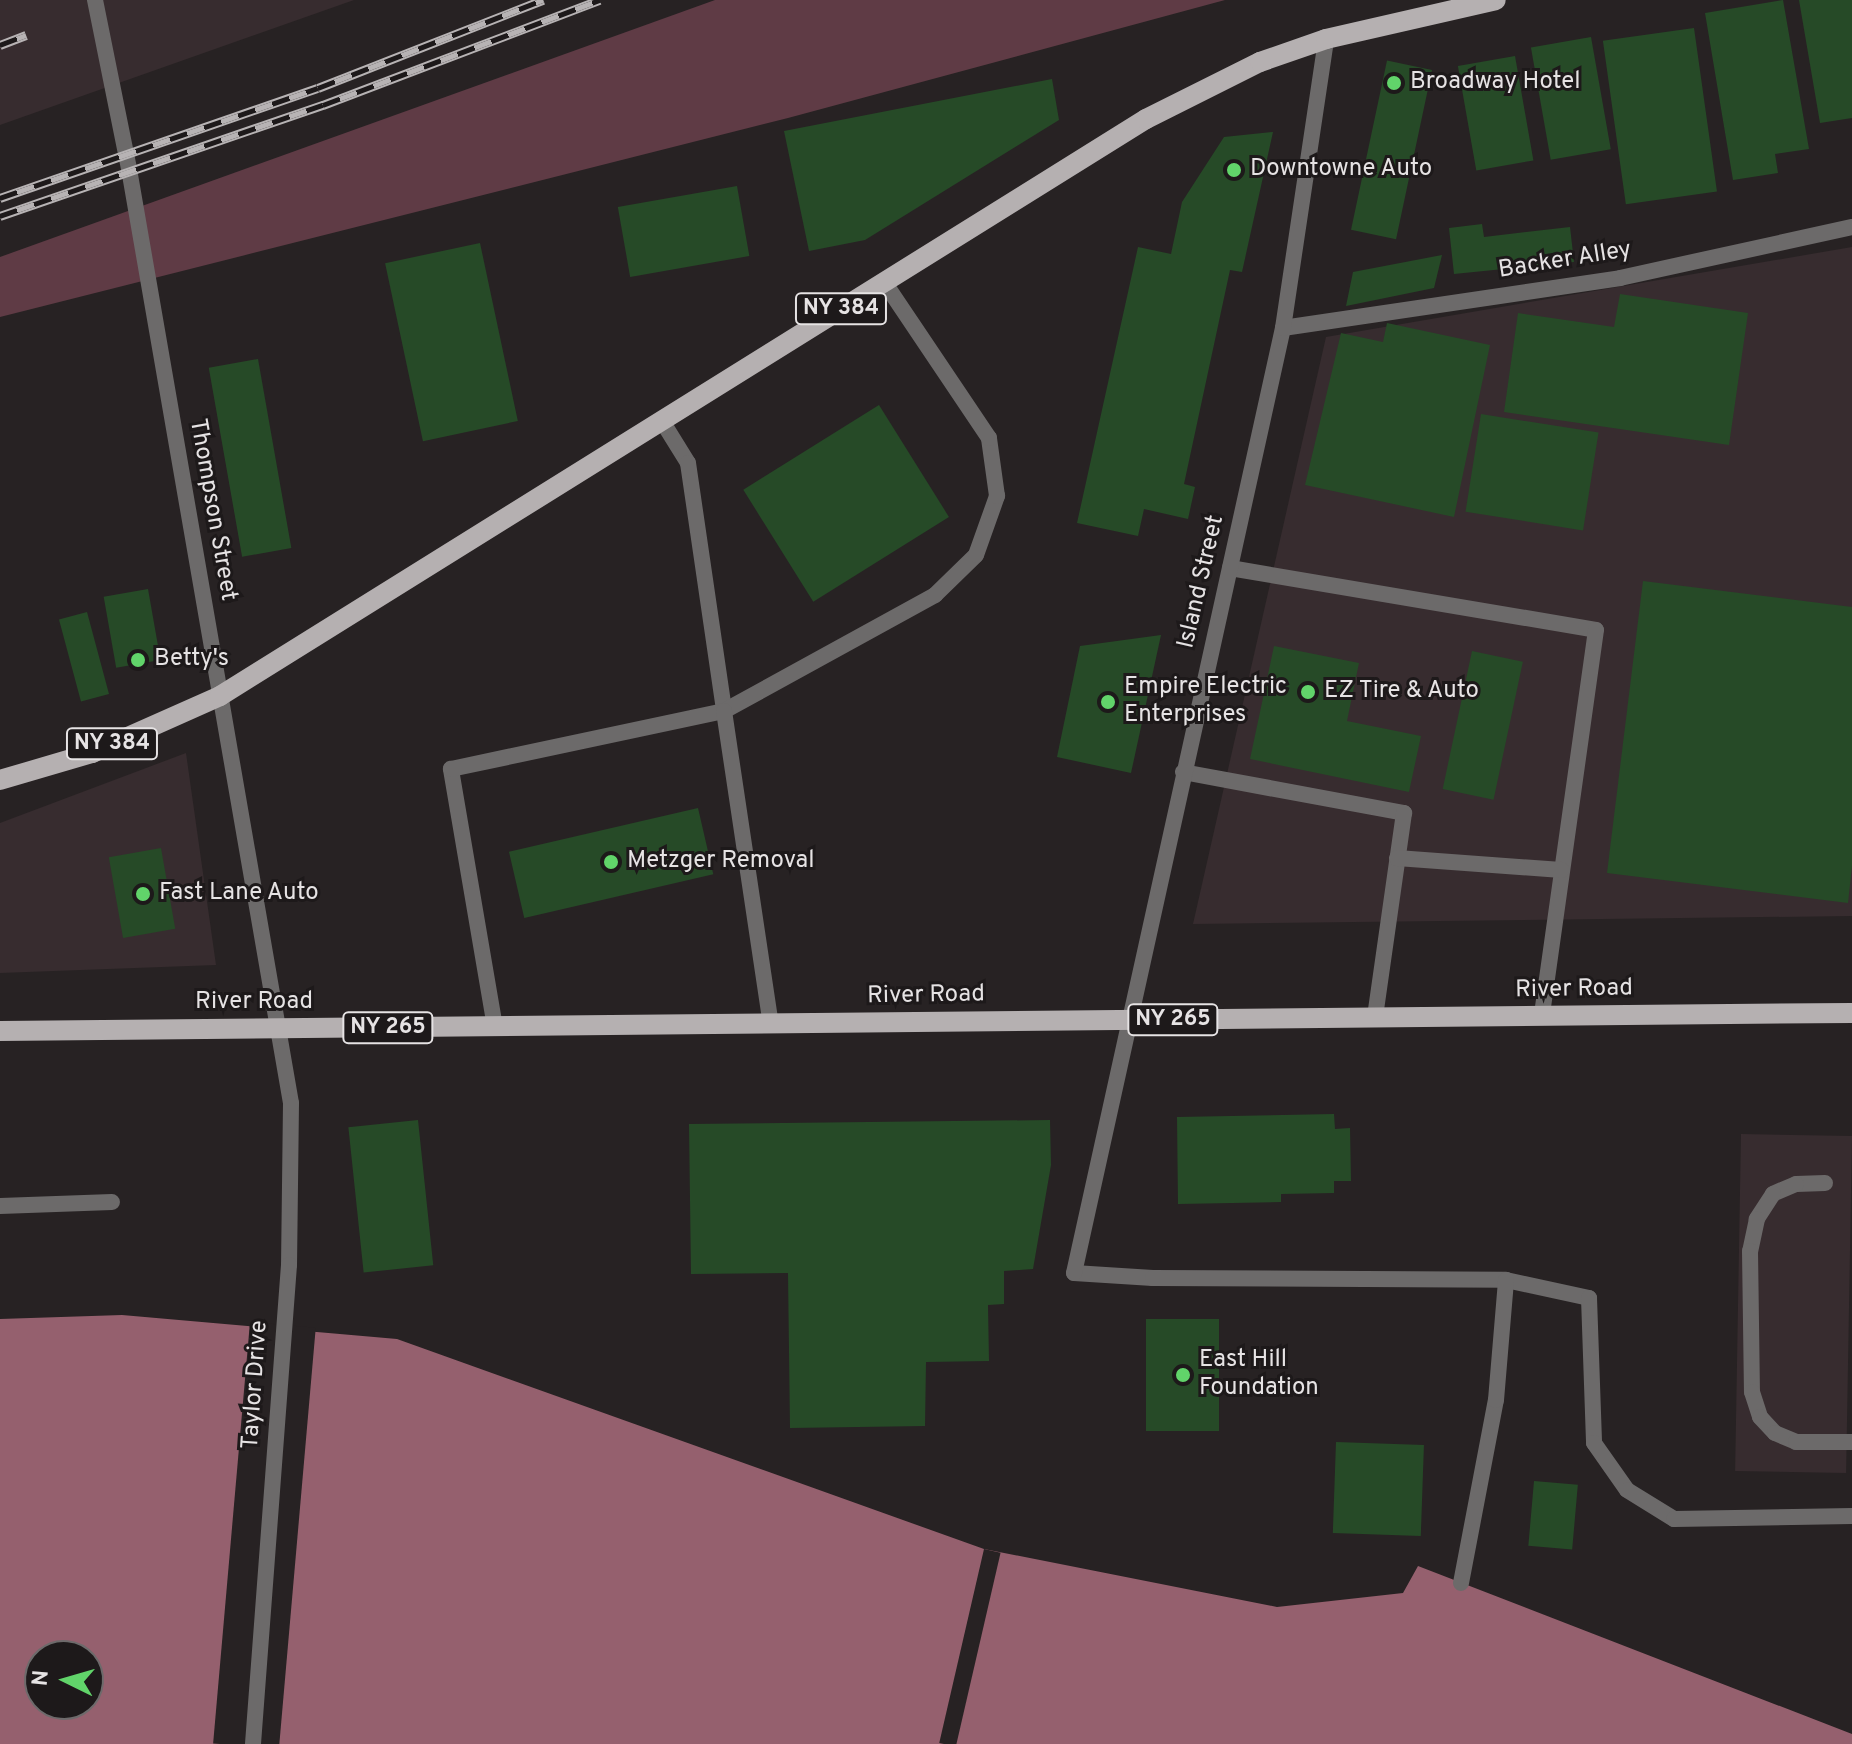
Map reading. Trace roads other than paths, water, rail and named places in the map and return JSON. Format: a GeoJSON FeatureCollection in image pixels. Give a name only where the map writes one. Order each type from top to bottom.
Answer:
{"type":"FeatureCollection","features":[{"type":"Feature","properties":{"kind":"main road","name":"NY 384"},"geometry":{"type":"LineString","coordinates":[[0,780],[92,753],[220,696],[1146,119],[1260,62],[1326,39],[1496,0]]}},
{"type":"Feature","properties":{"kind":"main road","name":"River Road"},"geometry":{"type":"LineString","coordinates":[[0,1031],[1852,1013]]}},
{"type":"Feature","properties":{"kind":"street","name":"Thompson Street"},"geometry":{"type":"LineString","coordinates":[[95,0],[132,185],[262,945],[281,1029]]}},
{"type":"Feature","properties":{"kind":"street","name":"Island Street"},"geometry":{"type":"LineString","coordinates":[[1326,39],[1283,328],[1074,1273],[1153,1278],[1506,1280]]}},
{"type":"Feature","properties":{"kind":"street","name":"Backer Alley"},"geometry":{"type":"LineString","coordinates":[[1283,328],[1620,278],[1852,227]]}},
{"type":"Feature","properties":{"kind":"street"},"geometry":{"type":"LineString","coordinates":[[495,1027],[451,769],[724,711],[935,595],[976,555],[997,496],[989,438],[884,282]]}},
{"type":"Feature","properties":{"kind":"street"},"geometry":{"type":"LineString","coordinates":[[662,421],[688,463],[771,1024]]}},
{"type":"Feature","properties":{"kind":"street"},"geometry":{"type":"LineString","coordinates":[[1230,568],[1596,630],[1542,1016]]}},
{"type":"Feature","properties":{"kind":"street"},"geometry":{"type":"LineString","coordinates":[[1183,772],[1404,813],[1375,1018]]}},
{"type":"Feature","properties":{"kind":"street"},"geometry":{"type":"LineString","coordinates":[[1397,858],[1562,870]]}},
{"type":"Feature","properties":{"kind":"street","name":"Taylor Drive"},"geometry":{"type":"LineString","coordinates":[[253,1744],[289,1265],[291,1103],[281,1029]]}},
{"type":"Feature","properties":{"kind":"street"},"geometry":{"type":"LineString","coordinates":[[1825,1183],[1796,1184],[1773,1194],[1757,1219],[1750,1251],[1752,1392],[1760,1417],[1775,1433],[1796,1442],[1852,1442]]}},
{"type":"Feature","properties":{"kind":"street"},"geometry":{"type":"LineString","coordinates":[[0,1206],[112,1202]]}},
{"type":"Feature","properties":{"kind":"street"},"geometry":{"type":"LineString","coordinates":[[1461,1583],[1496,1400],[1506,1280],[1589,1298],[1594,1443],[1627,1490],[1674,1519],[1852,1516]]}},
{"type":"Feature","properties":{"kind":"railway"},"geometry":{"type":"LineString","coordinates":[[0,198],[318,88],[543,0]]}},
{"type":"Feature","properties":{"kind":"railway"},"geometry":{"type":"LineString","coordinates":[[0,216],[323,105],[600,0]]}},
{"type":"Feature","properties":{"kind":"railway"},"geometry":{"type":"LineString","coordinates":[[0,45],[26,35]]}},
{"type":"Feature","properties":{"kind":"place","name":"Broadway Hotel"},"geometry":{"type":"Point","coordinates":[1394,83]}},
{"type":"Feature","properties":{"kind":"place","name":"Downtowne Auto"},"geometry":{"type":"Point","coordinates":[1234,170]}},
{"type":"Feature","properties":{"kind":"place","name":"Betty's"},"geometry":{"type":"Point","coordinates":[138,660]}},
{"type":"Feature","properties":{"kind":"place","name":"EZ Tire & Auto"},"geometry":{"type":"Point","coordinates":[1308,692]}},
{"type":"Feature","properties":{"kind":"place","name":"Empire Electric Enterprises"},"geometry":{"type":"Point","coordinates":[1108,702]}},
{"type":"Feature","properties":{"kind":"place","name":"Metzger Removal"},"geometry":{"type":"Point","coordinates":[611,862]}},
{"type":"Feature","properties":{"kind":"place","name":"Fast Lane Auto"},"geometry":{"type":"Point","coordinates":[143,894]}},
{"type":"Feature","properties":{"kind":"place","name":"East Hill Foundation"},"geometry":{"type":"Point","coordinates":[1183,1375]}}]}
